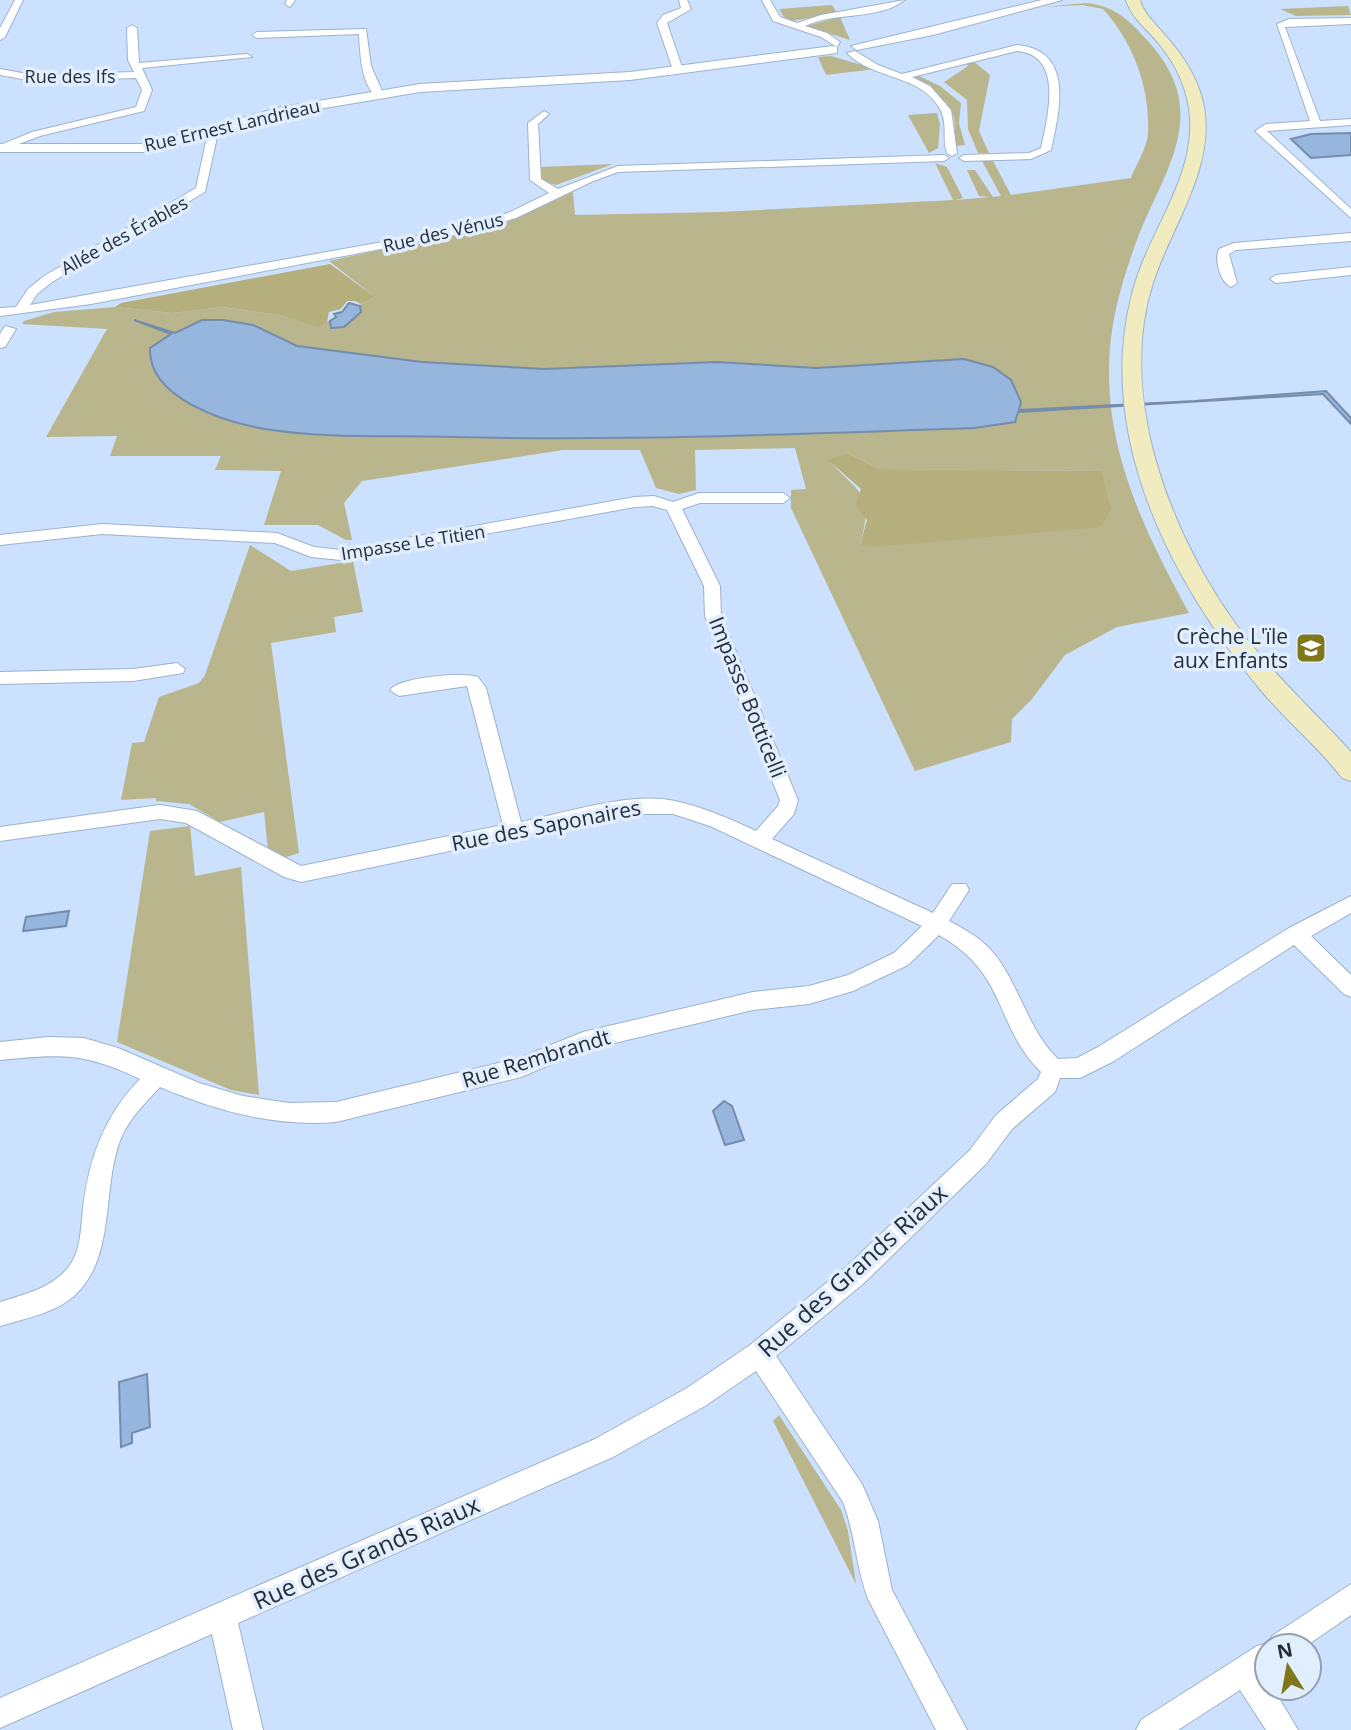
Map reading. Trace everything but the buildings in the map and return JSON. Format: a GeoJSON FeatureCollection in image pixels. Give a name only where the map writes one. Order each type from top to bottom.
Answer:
{"type":"FeatureCollection","features":[{"type":"Feature","properties":{"kind":"main road"},"geometry":{"type":"LineString","coordinates":[[1128,4],[1181,65],[1194,94],[1198,122],[1196,152],[1149,266],[1136,314],[1132,352],[1133,396],[1147,465],[1179,548],[1224,626],[1269,683],[1349,767]]}},
{"type":"Feature","properties":{"kind":"street"},"geometry":{"type":"LineString","coordinates":[[0,37],[4,24],[19,0]]}},
{"type":"Feature","properties":{"kind":"street"},"geometry":{"type":"LineString","coordinates":[[678,70],[662,23],[666,18],[686,9],[683,0]]}},
{"type":"Feature","properties":{"kind":"street"},"geometry":{"type":"LineString","coordinates":[[766,0],[776,19],[824,35],[835,47]]}},
{"type":"Feature","properties":{"kind":"street"},"geometry":{"type":"LineString","coordinates":[[795,27],[811,19],[868,13],[901,0]]}},
{"type":"Feature","properties":{"kind":"street"},"geometry":{"type":"LineString","coordinates":[[948,153],[946,110],[934,95],[905,76],[860,60],[855,50],[1056,0]]}},
{"type":"Feature","properties":{"kind":"street"},"geometry":{"type":"LineString","coordinates":[[1317,123],[1280,26],[1289,22],[1351,21]]}},
{"type":"Feature","properties":{"kind":"street"},"geometry":{"type":"LineString","coordinates":[[1,148],[36,134],[136,111],[142,106],[147,90],[137,71],[132,28]]}},
{"type":"Feature","properties":{"kind":"street"},"geometry":{"type":"LineString","coordinates":[[257,35],[363,31],[366,66],[379,95]]}},
{"type":"Feature","properties":{"kind":"street","name":"Rue Ernest Landrieau"},"geometry":{"type":"LineString","coordinates":[[1,148],[145,148],[282,111],[379,95],[466,83],[572,80],[678,70],[835,47],[855,50]]}},
{"type":"Feature","properties":{"kind":"street","name":"Rue des Vénus"},"geometry":{"type":"LineString","coordinates":[[20,311],[319,259],[482,225],[509,217],[606,171],[630,167],[948,153],[956,162],[964,158],[1031,156],[1046,150],[1055,87],[1045,55],[1034,48],[1017,48],[905,76]]}},
{"type":"Feature","properties":{"kind":"street","name":"Rue des Ifs"},"geometry":{"type":"LineString","coordinates":[[0,72],[33,78],[137,71],[247,57]]}},
{"type":"Feature","properties":{"kind":"street"},"geometry":{"type":"LineString","coordinates":[[544,114],[533,123],[536,180],[558,194]]}},
{"type":"Feature","properties":{"kind":"street"},"geometry":{"type":"LineString","coordinates":[[1351,122],[1261,129],[1263,135],[1351,215]]}},
{"type":"Feature","properties":{"kind":"street","name":"Allée des Érables"},"geometry":{"type":"LineString","coordinates":[[20,311],[32,292],[48,279],[201,190],[212,137],[208,132]]}},
{"type":"Feature","properties":{"kind":"street"},"geometry":{"type":"LineString","coordinates":[[1231,283],[1222,259],[1223,252],[1234,247],[1351,237]]}},
{"type":"Feature","properties":{"kind":"street"},"geometry":{"type":"LineString","coordinates":[[1276,279],[1351,271]]}},
{"type":"Feature","properties":{"kind":"street"},"geometry":{"type":"LineString","coordinates":[[0,312],[20,311]]}},
{"type":"Feature","properties":{"kind":"street"},"geometry":{"type":"LineString","coordinates":[[0,344],[10,329]]}},
{"type":"Feature","properties":{"kind":"street","name":"Impasse Le Titien"},"geometry":{"type":"LineString","coordinates":[[0,541],[102,529],[276,538],[321,554],[341,555],[635,502],[653,501],[673,507],[699,498],[783,498]]}},
{"type":"Feature","properties":{"kind":"street","name":"Impasse Botticelli"},"geometry":{"type":"LineString","coordinates":[[673,507],[712,586],[713,616],[789,800],[787,809],[758,842]]}},
{"type":"Feature","properties":{"kind":"street"},"geometry":{"type":"LineString","coordinates":[[0,678],[133,675],[177,669]]}},
{"type":"Feature","properties":{"kind":"street"},"geometry":{"type":"LineString","coordinates":[[400,691],[459,679],[472,681],[477,688],[513,830]]}},
{"type":"Feature","properties":{"kind":"street","name":"Rue des Saponaires"},"geometry":{"type":"LineString","coordinates":[[0,834],[141,814],[177,813],[190,816],[291,872],[301,874],[628,807],[654,806],[697,813],[937,924],[967,942],[988,961],[1034,1050],[1053,1069]]}},
{"type":"Feature","properties":{"kind":"street","name":"Rue Rembrandt"},"geometry":{"type":"LineString","coordinates":[[0,1051],[72,1046],[96,1049],[157,1076],[254,1110],[308,1116],[336,1112],[521,1067],[600,1037],[753,1001],[832,989],[881,972],[901,959],[937,924],[959,890]]}},
{"type":"Feature","properties":{"kind":"street"},"geometry":{"type":"LineString","coordinates":[[1053,1069],[1080,1068],[1106,1054],[1296,934],[1351,904]]}},
{"type":"Feature","properties":{"kind":"street"},"geometry":{"type":"LineString","coordinates":[[1296,934],[1351,988]]}},
{"type":"Feature","properties":{"kind":"street","name":"Rue des Grands Riaux"},"geometry":{"type":"LineString","coordinates":[[0,1713],[604,1448],[696,1397],[759,1354],[855,1275],[978,1157],[1004,1122],[1047,1085],[1053,1069]]}},
{"type":"Feature","properties":{"kind":"street"},"geometry":{"type":"LineString","coordinates":[[0,1314],[52,1298],[80,1273],[89,1252],[106,1147],[122,1114],[157,1076]]}},
{"type":"Feature","properties":{"kind":"street"},"geometry":{"type":"LineString","coordinates":[[759,1354],[853,1493],[864,1521],[874,1579],[882,1599],[952,1730]]}},
{"type":"Feature","properties":{"kind":"street"},"geometry":{"type":"LineString","coordinates":[[1302,1632],[1351,1598]]}},
{"type":"Feature","properties":{"kind":"street"},"geometry":{"type":"LineString","coordinates":[[222,1615],[248,1730]]}},
{"type":"Feature","properties":{"kind":"street"},"geometry":{"type":"LineString","coordinates":[[1151,1730],[1253,1666]]}},
{"type":"Feature","properties":{"kind":"street"},"geometry":{"type":"LineString","coordinates":[[1272,1702],[1283,1730]]}},
{"type":"Feature","properties":{"kind":"shaded area"},"geometry":{"type":"Polygon","coordinates":[[[1085,3],[1095,4],[1119,14],[1146,39],[1167,66],[1178,92],[1180,118],[1177,142],[1125,275],[1114,321],[1109,369],[1115,434],[1133,496],[1189,613],[1117,627],[1065,655],[1032,699],[1012,719],[1011,742],[915,771],[791,508],[791,490],[806,489],[795,448],[695,450],[696,490],[679,494],[656,488],[640,450],[563,450],[362,481],[344,503],[352,540],[346,540],[318,525],[264,525],[281,471],[215,470],[221,456],[110,456],[117,436],[46,437],[107,329],[22,324],[24,321],[54,312],[115,307],[173,313],[222,307],[280,315],[319,326],[375,297],[329,261],[507,222],[573,192],[575,215],[720,212],[953,200],[935,163],[947,167],[963,198],[956,200],[990,197],[979,196],[967,170],[975,170],[993,197],[1001,196],[982,161],[993,161],[1011,195],[1131,178],[1144,149],[1148,115],[1143,82],[1131,51],[1103,9],[1082,5],[1043,7],[1085,3]],[[847,453],[829,460],[856,488],[865,503],[866,513],[860,544],[872,547],[895,542],[1101,471],[879,469],[847,453]]]}},
{"type":"Feature","properties":{"kind":"shaded area"},"geometry":{"type":"Polygon","coordinates":[[[832,5],[837,13],[792,21],[784,17],[779,9],[832,5]]]}},
{"type":"Feature","properties":{"kind":"shaded area"},"geometry":{"type":"Polygon","coordinates":[[[1348,6],[1351,15],[1296,16],[1280,9],[1348,6]]]}},
{"type":"Feature","properties":{"kind":"shaded area"},"geometry":{"type":"Polygon","coordinates":[[[840,17],[850,40],[806,26],[840,17]]]}},
{"type":"Feature","properties":{"kind":"shaded area"},"geometry":{"type":"Polygon","coordinates":[[[831,56],[875,69],[826,75],[818,57],[831,56]]]}},
{"type":"Feature","properties":{"kind":"shaded area"},"geometry":{"type":"Polygon","coordinates":[[[972,60],[990,75],[979,131],[989,153],[978,153],[968,129],[967,100],[944,82],[968,66],[966,62],[972,60]]]}},
{"type":"Feature","properties":{"kind":"shaded area"},"geometry":{"type":"Polygon","coordinates":[[[914,76],[940,86],[961,103],[959,123],[965,145],[956,146],[954,117],[947,103],[914,76]]]}},
{"type":"Feature","properties":{"kind":"shaded area"},"geometry":{"type":"Polygon","coordinates":[[[937,113],[940,124],[938,148],[929,153],[908,115],[937,113]]]}},
{"type":"Feature","properties":{"kind":"shaded area"},"geometry":{"type":"Polygon","coordinates":[[[613,164],[556,185],[542,181],[541,167],[613,164]]]}},
{"type":"Feature","properties":{"kind":"shaded area"},"geometry":{"type":"Polygon","coordinates":[[[330,264],[375,297],[361,304],[347,301],[341,309],[329,312],[327,322],[319,327],[280,315],[222,307],[173,313],[115,307],[121,303],[330,264]]]}},
{"type":"Feature","properties":{"kind":"shaded area"},"geometry":{"type":"Polygon","coordinates":[[[847,453],[879,469],[1101,471],[1111,509],[1101,527],[872,547],[860,545],[867,520],[856,506],[861,489],[828,460],[847,453]]]}},
{"type":"Feature","properties":{"kind":"shaded area"},"geometry":{"type":"Polygon","coordinates":[[[250,545],[291,571],[353,561],[363,612],[334,617],[336,632],[271,643],[299,853],[283,858],[268,850],[264,812],[220,822],[189,804],[156,801],[156,798],[121,800],[132,743],[144,742],[159,697],[199,683],[205,675],[250,545]]]}},
{"type":"Feature","properties":{"kind":"shaded area"},"geometry":{"type":"Polygon","coordinates":[[[190,826],[195,876],[241,867],[259,1095],[231,1090],[117,1042],[150,831],[190,826]]]}},
{"type":"Feature","properties":{"kind":"shaded area"},"geometry":{"type":"Polygon","coordinates":[[[779,1415],[841,1510],[848,1531],[856,1584],[773,1421],[779,1415]]]}},
{"type":"Feature","properties":{"kind":"water"},"geometry":{"type":"Polygon","coordinates":[[[1351,133],[1351,155],[1311,158],[1291,139],[1311,134],[1351,133]]]}},
{"type":"Feature","properties":{"kind":"water"},"geometry":{"type":"Polygon","coordinates":[[[349,303],[360,306],[361,312],[344,327],[331,328],[330,321],[336,317],[334,314],[342,312],[349,303]]]}},
{"type":"Feature","properties":{"kind":"water"},"geometry":{"type":"Polygon","coordinates":[[[134,320],[175,333],[202,320],[223,320],[253,325],[297,346],[422,362],[544,369],[717,362],[816,368],[964,359],[993,367],[1011,380],[1021,402],[1019,410],[1326,391],[1351,418],[1351,424],[1323,394],[1018,412],[1015,422],[974,428],[585,438],[311,434],[248,426],[191,405],[161,381],[153,366],[150,348],[171,334],[134,320]]]}},
{"type":"Feature","properties":{"kind":"water"},"geometry":{"type":"Polygon","coordinates":[[[69,911],[66,926],[23,931],[26,917],[69,911]]]}},
{"type":"Feature","properties":{"kind":"water"},"geometry":{"type":"Polygon","coordinates":[[[724,1101],[732,1106],[744,1140],[725,1145],[713,1111],[724,1101]]]}},
{"type":"Feature","properties":{"kind":"water"},"geometry":{"type":"Polygon","coordinates":[[[147,1374],[150,1427],[132,1433],[132,1443],[121,1447],[119,1382],[147,1374]]]}},
{"type":"Feature","properties":{"kind":"place","name":"Crèche L'ïle aux Enfants"},"geometry":{"type":"Point","coordinates":[1311,648]}}]}
